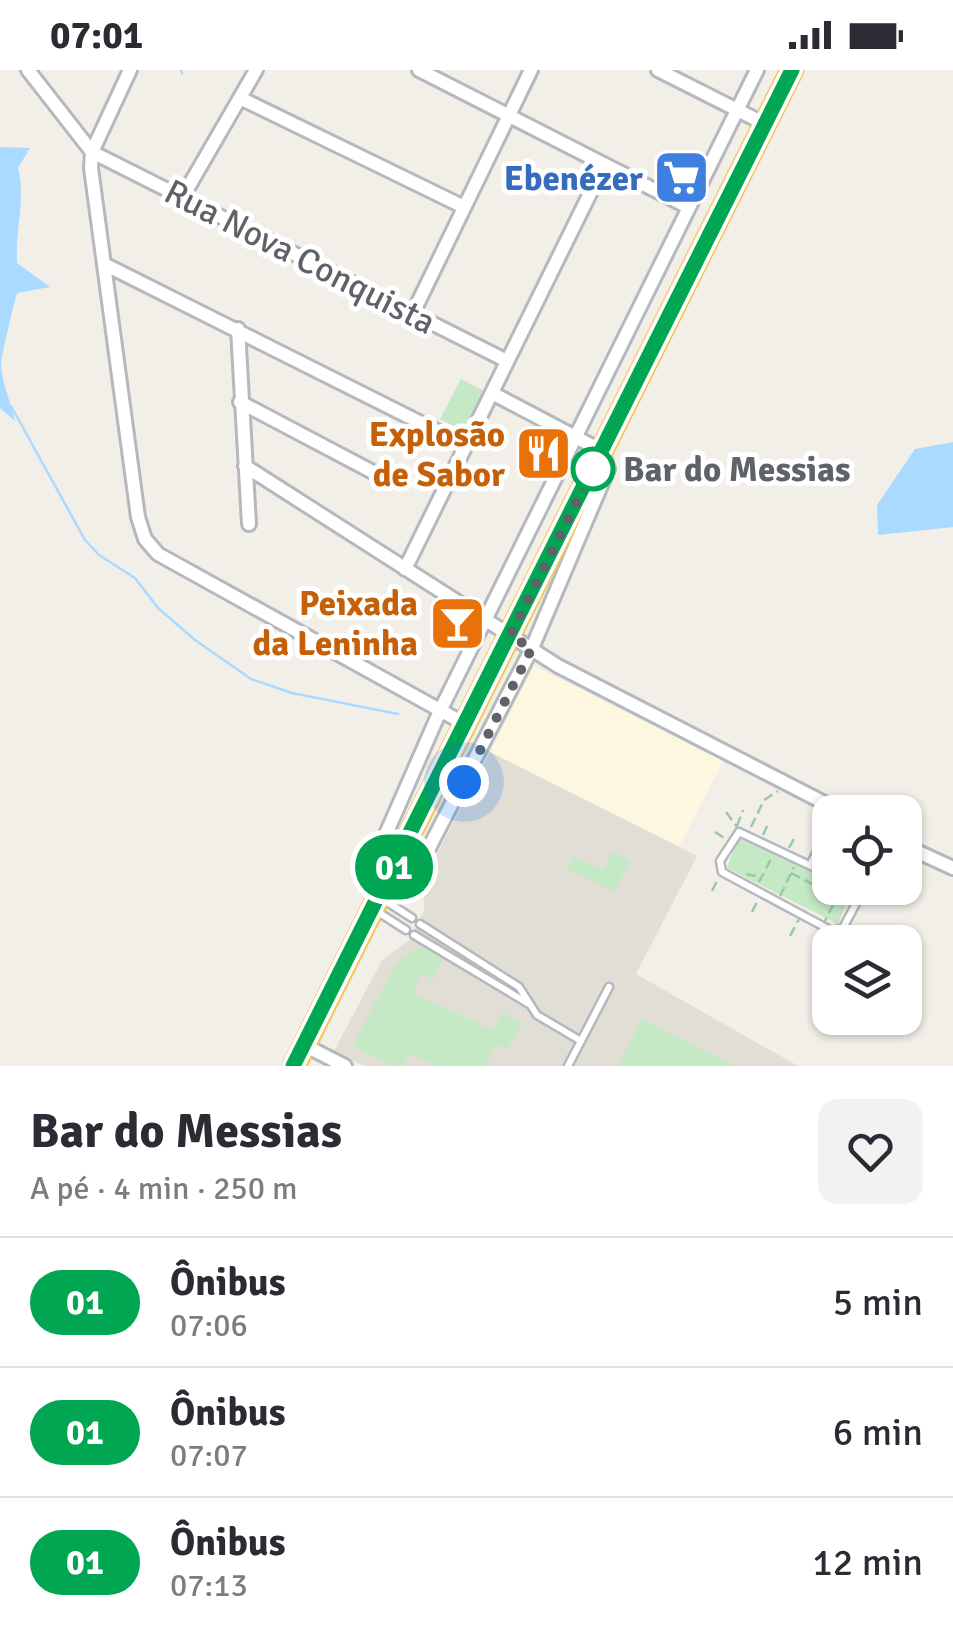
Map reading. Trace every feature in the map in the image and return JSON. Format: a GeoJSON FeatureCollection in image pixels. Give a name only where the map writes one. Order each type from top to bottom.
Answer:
{"type":"FeatureCollection","features":[{"type":"Feature","properties":{"kind":"main road"},"geometry":{"type":"LineString","coordinates":[[294,1066],[792,70]]}},
{"type":"Feature","properties":{"kind":"street"},"geometry":{"type":"LineString","coordinates":[[28,70],[92,152]]}},
{"type":"Feature","properties":{"kind":"street"},"geometry":{"type":"LineString","coordinates":[[130,70],[92,152],[138,517],[151,547],[465,725]]}},
{"type":"Feature","properties":{"kind":"street"},"geometry":{"type":"LineString","coordinates":[[182,198],[256,70]]}},
{"type":"Feature","properties":{"kind":"street"},"geometry":{"type":"LineString","coordinates":[[419,70],[688,207]]}},
{"type":"Feature","properties":{"kind":"street"},"geometry":{"type":"LineString","coordinates":[[413,313],[531,70]]}},
{"type":"Feature","properties":{"kind":"street"},"geometry":{"type":"LineString","coordinates":[[658,70],[765,124]]}},
{"type":"Feature","properties":{"kind":"street"},"geometry":{"type":"LineString","coordinates":[[492,393],[578,438],[602,451],[608,462],[606,476],[532,648],[429,848],[377,900],[370,884],[372,866],[440,711],[578,438],[757,70]]}},
{"type":"Feature","properties":{"kind":"street"},"geometry":{"type":"LineString","coordinates":[[242,99],[464,207]]}},
{"type":"Feature","properties":{"kind":"street","name":"Rua Nova Conquista"},"geometry":{"type":"LineString","coordinates":[[92,152],[507,362]]}},
{"type":"Feature","properties":{"kind":"street"},"geometry":{"type":"LineString","coordinates":[[404,569],[604,165]]}},
{"type":"Feature","properties":{"kind":"street"},"geometry":{"type":"LineString","coordinates":[[104,264],[465,445]]}},
{"type":"Feature","properties":{"kind":"street"},"geometry":{"type":"LineString","coordinates":[[238,328],[249,524]]}},
{"type":"Feature","properties":{"kind":"street"},"geometry":{"type":"LineString","coordinates":[[240,402],[388,480]]}},
{"type":"Feature","properties":{"kind":"street"},"geometry":{"type":"LineString","coordinates":[[245,466],[484,622],[575,676],[812,797]]}},
{"type":"Feature","properties":{"kind":"street"},"geometry":{"type":"LineString","coordinates":[[922,855],[953,868]]}},
{"type":"Feature","properties":{"kind":"street"},"geometry":{"type":"LineString","coordinates":[[304,1045],[345,1066]]}},
{"type":"Feature","properties":{"kind":"lane"},"geometry":{"type":"LineString","coordinates":[[812,861],[810,865],[738,832],[720,861],[722,872],[820,925]]}},
{"type":"Feature","properties":{"kind":"lane"},"geometry":{"type":"LineString","coordinates":[[377,900],[412,918]]}},
{"type":"Feature","properties":{"kind":"lane"},"geometry":{"type":"LineString","coordinates":[[377,900],[410,932],[530,1005]]}},
{"type":"Feature","properties":{"kind":"lane"},"geometry":{"type":"LineString","coordinates":[[420,924],[518,987],[546,1022],[581,1041]]}},
{"type":"Feature","properties":{"kind":"lane"},"geometry":{"type":"LineString","coordinates":[[568,1066],[609,987]]}},
{"type":"Feature","properties":{"kind":"path"},"geometry":{"type":"LineString","coordinates":[[748,834],[764,800],[785,782]]}},
{"type":"Feature","properties":{"kind":"path"},"geometry":{"type":"LineString","coordinates":[[726,812],[737,827],[744,810]]}},
{"type":"Feature","properties":{"kind":"path"},"geometry":{"type":"LineString","coordinates":[[760,840],[768,824]]}},
{"type":"Feature","properties":{"kind":"path"},"geometry":{"type":"LineString","coordinates":[[714,832],[730,842]]}},
{"type":"Feature","properties":{"kind":"path"},"geometry":{"type":"LineString","coordinates":[[786,854],[795,836]]}},
{"type":"Feature","properties":{"kind":"path"},"geometry":{"type":"LineString","coordinates":[[748,871],[762,878],[772,857]]}},
{"type":"Feature","properties":{"kind":"path"},"geometry":{"type":"LineString","coordinates":[[777,901],[798,859]]}},
{"type":"Feature","properties":{"kind":"path"},"geometry":{"type":"LineString","coordinates":[[712,891],[722,872]]}},
{"type":"Feature","properties":{"kind":"path"},"geometry":{"type":"LineString","coordinates":[[791,873],[837,896],[822,925]]}},
{"type":"Feature","properties":{"kind":"path"},"geometry":{"type":"LineString","coordinates":[[752,912],[762,893]]}},
{"type":"Feature","properties":{"kind":"path"},"geometry":{"type":"LineString","coordinates":[[790,936],[801,914]]}},
{"type":"Feature","properties":{"kind":"shaded area"},"geometry":{"type":"Polygon","coordinates":[[[534,666],[723,761],[679,847],[490,752],[534,666]]]}},
{"type":"Feature","properties":{"kind":"shaded area"},"geometry":{"type":"Polygon","coordinates":[[[490,752],[697,856],[636,974],[798,1066],[364,1066],[334,1051],[382,960],[409,940],[424,911],[424,879],[490,752]]]}},
{"type":"Feature","properties":{"kind":"green space"},"geometry":{"type":"Polygon","coordinates":[[[461,379],[488,393],[467,433],[440,419],[461,379]]]}},
{"type":"Feature","properties":{"kind":"green space"},"geometry":{"type":"Polygon","coordinates":[[[738,838],[812,873],[812,905],[846,905],[838,924],[727,868],[738,838]]]}},
{"type":"Feature","properties":{"kind":"green space"},"geometry":{"type":"Polygon","coordinates":[[[613,852],[630,861],[614,892],[567,868],[574,856],[603,870],[613,852]]]}},
{"type":"Feature","properties":{"kind":"green space"},"geometry":{"type":"Polygon","coordinates":[[[422,944],[443,958],[434,979],[420,974],[413,993],[492,1030],[502,1012],[522,1022],[508,1049],[496,1044],[486,1066],[437,1066],[410,1054],[402,1066],[392,1066],[353,1046],[394,967],[422,944]]]}},
{"type":"Feature","properties":{"kind":"green space"},"geometry":{"type":"Polygon","coordinates":[[[642,1019],[736,1066],[618,1066],[642,1019]]]}},
{"type":"Feature","properties":{"kind":"water"},"geometry":{"type":"Polygon","coordinates":[[[0,147],[30,148],[18,168],[21,191],[17,263],[50,287],[17,293],[15,299],[1,365],[15,421],[0,408],[0,147]]]}},
{"type":"Feature","properties":{"kind":"water"},"geometry":{"type":"Polygon","coordinates":[[[953,442],[953,527],[878,535],[877,505],[915,449],[953,442]]]}},
{"type":"Feature","properties":{"kind":"waterway"},"geometry":{"type":"LineString","coordinates":[[11,406],[85,540],[99,555],[135,578],[158,608],[195,640],[251,679],[292,693],[398,714]]}},
{"type":"Feature","properties":{"kind":"bus line","name":"01"},"geometry":{"type":"LineString","coordinates":[[293,1066],[792,70]]}},
{"type":"Feature","properties":{"kind":"place","name":"Ebenézer"},"geometry":{"type":"Point","coordinates":[682,178]}},
{"type":"Feature","properties":{"kind":"place","name":"Explosão de Sabor"},"geometry":{"type":"Point","coordinates":[544,454]}},
{"type":"Feature","properties":{"kind":"place","name":"Bar do Messias"},"geometry":{"type":"Point","coordinates":[593,469]}},
{"type":"Feature","properties":{"kind":"place","name":"Peixada da Leninha"},"geometry":{"type":"Point","coordinates":[457,623]}},
{"type":"Feature","properties":{"kind":"route"},"geometry":{"type":"LineString","coordinates":[[464,782],[532,648],[510,636],[593,469]]}}]}
